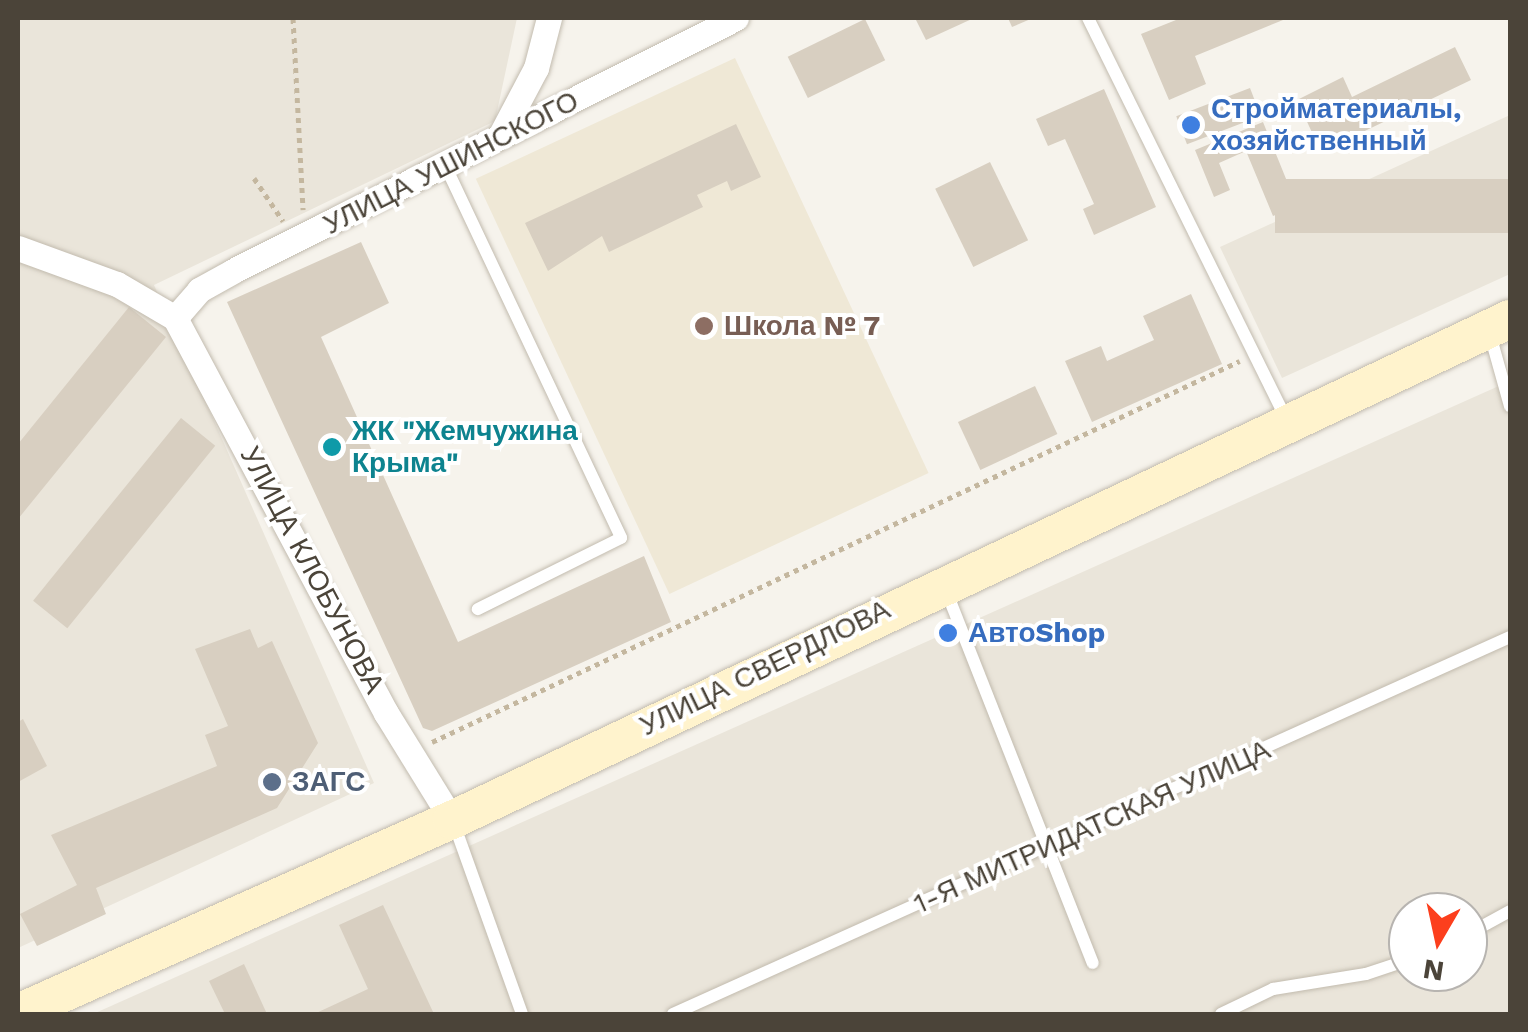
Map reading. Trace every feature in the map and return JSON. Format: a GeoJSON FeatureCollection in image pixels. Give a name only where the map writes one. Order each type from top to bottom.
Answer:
{"type":"FeatureCollection","features":[{"type":"Feature","properties":{"kind":"main road","name":"УЛИЦА СВЕРДЛОВА"},"geometry":{"type":"LineString","coordinates":[[18,1014],[452,820],[943,582],[1289,425],[1499,323]]}},
{"type":"Feature","properties":{"kind":"street"},"geometry":{"type":"LineString","coordinates":[[500,136],[536,68],[550,18]]}},
{"type":"Feature","properties":{"kind":"street","name":"УЛИЦА УШИНСКОГО"},"geometry":{"type":"LineString","coordinates":[[175,318],[200,290],[736,18]]}},
{"type":"Feature","properties":{"kind":"street"},"geometry":{"type":"LineString","coordinates":[[18,248],[117,284],[175,318]]}},
{"type":"Feature","properties":{"kind":"street","name":"УЛИЦА КЛОБУНОВА"},"geometry":{"type":"LineString","coordinates":[[175,318],[411,752],[452,820]]}},
{"type":"Feature","properties":{"kind":"lane"},"geometry":{"type":"LineString","coordinates":[[1088,18],[1289,425]]}},
{"type":"Feature","properties":{"kind":"lane"},"geometry":{"type":"LineString","coordinates":[[445,164],[621,538],[478,610]]}},
{"type":"Feature","properties":{"kind":"lane"},"geometry":{"type":"LineString","coordinates":[[1499,323],[1510,406]]}},
{"type":"Feature","properties":{"kind":"lane"},"geometry":{"type":"LineString","coordinates":[[943,582],[1093,963]]}},
{"type":"Feature","properties":{"kind":"lane","name":"1-Я МИТРИДАТСКАЯ УЛИЦА"},"geometry":{"type":"LineString","coordinates":[[673,1014],[1510,637]]}},
{"type":"Feature","properties":{"kind":"lane"},"geometry":{"type":"LineString","coordinates":[[452,820],[522,1014]]}},
{"type":"Feature","properties":{"kind":"lane"},"geometry":{"type":"LineString","coordinates":[[1488,923],[1510,911]]}},
{"type":"Feature","properties":{"kind":"lane"},"geometry":{"type":"LineString","coordinates":[[1222,1014],[1273,989],[1366,974],[1388,967]]}},
{"type":"Feature","properties":{"kind":"path"},"geometry":{"type":"LineString","coordinates":[[293,18],[304,238]]}},
{"type":"Feature","properties":{"kind":"path"},"geometry":{"type":"LineString","coordinates":[[254,178],[288,229],[304,238]]}},
{"type":"Feature","properties":{"kind":"path"},"geometry":{"type":"LineString","coordinates":[[411,752],[1256,354]]}},
{"type":"Feature","properties":{"kind":"shaded area"},"geometry":{"type":"Polygon","coordinates":[[[18,18],[517,18],[495,121],[154,285],[374,783],[18,948],[18,18]]]}},
{"type":"Feature","properties":{"kind":"shaded area","name":"Школа № 7"},"geometry":{"type":"Polygon","coordinates":[[[735,58],[929,473],[669,594],[476,179],[735,58]]]}},
{"type":"Feature","properties":{"kind":"shaded area"},"geometry":{"type":"Polygon","coordinates":[[[1510,115],[1510,274],[1282,378],[1220,247],[1510,115]]]}},
{"type":"Feature","properties":{"kind":"shaded area"},"geometry":{"type":"Polygon","coordinates":[[[1510,381],[1510,1014],[93,1014],[1510,381]]]}},
{"type":"Feature","properties":{"kind":"building"},"geometry":{"type":"Polygon","coordinates":[[[915,18],[974,18],[926,40],[915,18]]]}},
{"type":"Feature","properties":{"kind":"building"},"geometry":{"type":"Polygon","coordinates":[[[1008,18],[1033,18],[1012,27],[1008,18]]]}},
{"type":"Feature","properties":{"kind":"building"},"geometry":{"type":"Polygon","coordinates":[[[1181,18],[1288,18],[1195,56],[1206,84],[1169,100],[1141,34],[1181,18]]]}},
{"type":"Feature","properties":{"kind":"building"},"geometry":{"type":"Polygon","coordinates":[[[865,19],[885,60],[808,98],[788,57],[865,19]]]}},
{"type":"Feature","properties":{"kind":"building"},"geometry":{"type":"Polygon","coordinates":[[[1455,47],[1471,80],[1321,152],[1297,100],[1343,77],[1352,97],[1455,47]]]}},
{"type":"Feature","properties":{"kind":"building"},"geometry":{"type":"Polygon","coordinates":[[[1250,88],[1261,116],[1187,144],[1176,116],[1250,88]]]}},
{"type":"Feature","properties":{"kind":"building"},"geometry":{"type":"Polygon","coordinates":[[[1104,89],[1156,207],[1094,235],[1083,209],[1094,204],[1065,139],[1048,146],[1036,119],[1104,89]]]}},
{"type":"Feature","properties":{"kind":"building"},"geometry":{"type":"Polygon","coordinates":[[[1263,122],[1297,206],[1273,216],[1246,151],[1219,163],[1230,190],[1214,197],[1195,150],[1263,122]]]}},
{"type":"Feature","properties":{"kind":"building"},"geometry":{"type":"Polygon","coordinates":[[[736,124],[761,177],[731,191],[727,181],[697,195],[703,207],[609,252],[602,236],[548,271],[525,223],[736,124]]]}},
{"type":"Feature","properties":{"kind":"building"},"geometry":{"type":"Polygon","coordinates":[[[990,162],[1028,240],[973,267],[935,189],[990,162]]]}},
{"type":"Feature","properties":{"kind":"building"},"geometry":{"type":"Polygon","coordinates":[[[1275,179],[1510,179],[1510,233],[1275,233],[1275,179]]]}},
{"type":"Feature","properties":{"kind":"building","name":"ЖК \"Жемчужина Крыма\""},"geometry":{"type":"Polygon","coordinates":[[[361,242],[389,303],[321,337],[458,642],[644,556],[671,622],[432,731],[423,728],[227,302],[361,242]]]}},
{"type":"Feature","properties":{"kind":"building"},"geometry":{"type":"Polygon","coordinates":[[[1191,294],[1222,364],[1092,422],[1065,361],[1101,346],[1107,361],[1154,340],[1143,316],[1191,294]]]}},
{"type":"Feature","properties":{"kind":"building"},"geometry":{"type":"Polygon","coordinates":[[[129,307],[166,337],[18,519],[18,444],[129,307]]]}},
{"type":"Feature","properties":{"kind":"building"},"geometry":{"type":"Polygon","coordinates":[[[1035,386],[1057,434],[980,470],[958,422],[1035,386]]]}},
{"type":"Feature","properties":{"kind":"building"},"geometry":{"type":"Polygon","coordinates":[[[181,418],[215,446],[67,628],[33,601],[181,418]]]}},
{"type":"Feature","properties":{"kind":"building"},"geometry":{"type":"Polygon","coordinates":[[[250,629],[258,648],[272,641],[318,743],[277,808],[96,888],[106,914],[37,946],[20,914],[77,885],[51,835],[217,766],[205,735],[228,726],[195,649],[250,629]]]}},
{"type":"Feature","properties":{"kind":"building"},"geometry":{"type":"Polygon","coordinates":[[[23,719],[47,766],[18,782],[18,722],[23,719]]]}},
{"type":"Feature","properties":{"kind":"building"},"geometry":{"type":"Polygon","coordinates":[[[383,905],[434,1014],[314,1014],[368,989],[339,925],[383,905]]]}},
{"type":"Feature","properties":{"kind":"building"},"geometry":{"type":"Polygon","coordinates":[[[244,964],[267,1014],[225,1014],[209,981],[244,964]]]}},
{"type":"Feature","properties":{"kind":"place","name":"Стройматериалы, хозяйственный"},"geometry":{"type":"Point","coordinates":[1191,125]}},
{"type":"Feature","properties":{"kind":"place","name":"Школа № 7"},"geometry":{"type":"Point","coordinates":[704,326]}},
{"type":"Feature","properties":{"kind":"place","name":"ЖК \"Жемчужина Крыма\""},"geometry":{"type":"Point","coordinates":[332,447]}},
{"type":"Feature","properties":{"kind":"place","name":"АвтоShop"},"geometry":{"type":"Point","coordinates":[948,633]}},
{"type":"Feature","properties":{"kind":"place","name":"ЗАГС"},"geometry":{"type":"Point","coordinates":[272,782]}}]}
